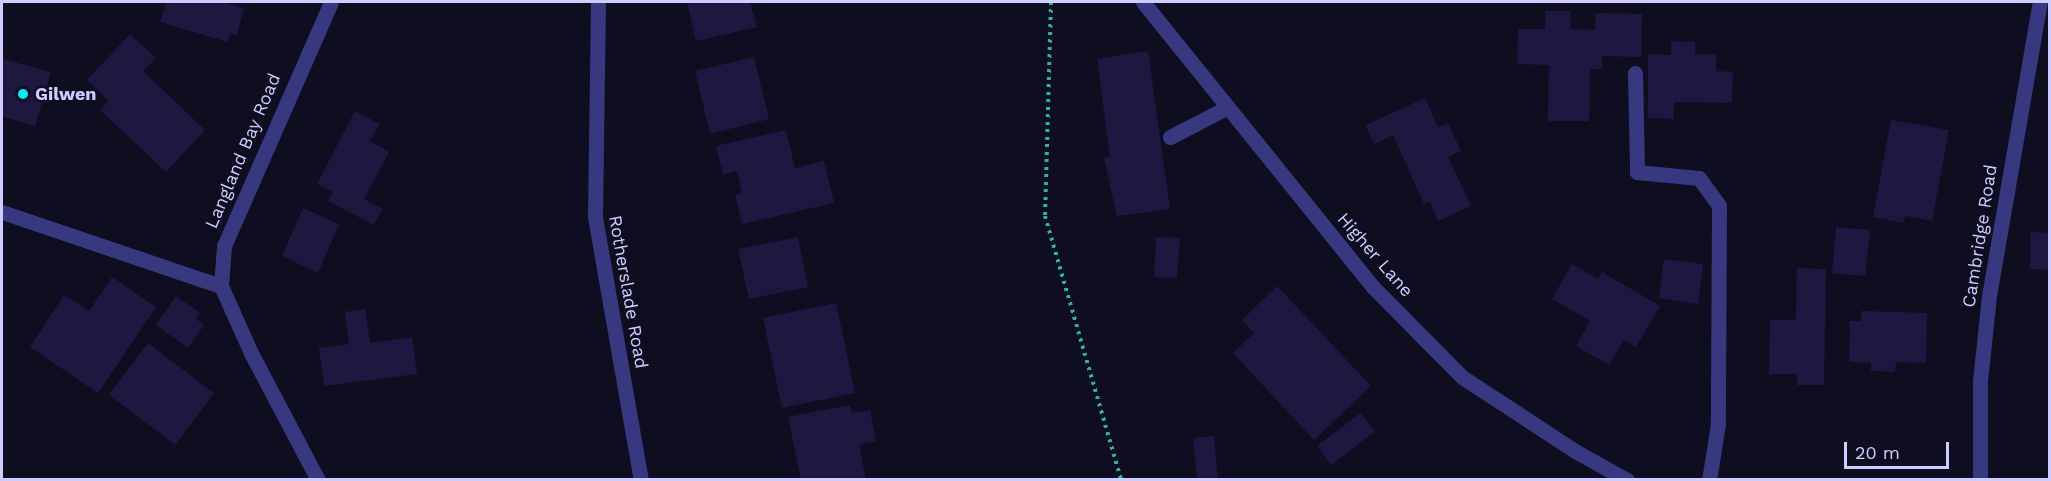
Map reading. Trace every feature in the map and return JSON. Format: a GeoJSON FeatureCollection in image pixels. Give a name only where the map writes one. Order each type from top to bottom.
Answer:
{"type":"FeatureCollection","features":[{"type":"Feature","properties":{"kind":"street","name":"Langland Bay Road"},"geometry":{"type":"LineString","coordinates":[[318,480],[252,355],[221,286],[224,246],[331,2]]}},
{"type":"Feature","properties":{"kind":"street","name":"Rotherslade Road"},"geometry":{"type":"LineString","coordinates":[[598,2],[595,217],[641,480]]}},
{"type":"Feature","properties":{"kind":"street","name":"Higher Lane"},"geometry":{"type":"LineString","coordinates":[[1143,2],[1373,287],[1462,378],[1575,451],[1627,480]]}},
{"type":"Feature","properties":{"kind":"street","name":"Cambridge Road"},"geometry":{"type":"LineString","coordinates":[[1980,480],[1980,381],[1989,296],[2040,2]]}},
{"type":"Feature","properties":{"kind":"street"},"geometry":{"type":"LineString","coordinates":[[1635,74],[1637,172],[1699,178],[1719,206],[1718,413],[1709,480]]}},
{"type":"Feature","properties":{"kind":"street"},"geometry":{"type":"LineString","coordinates":[[1170,137],[1228,107]]}},
{"type":"Feature","properties":{"kind":"street"},"geometry":{"type":"LineString","coordinates":[[2,212],[221,286]]}},
{"type":"Feature","properties":{"kind":"path"},"geometry":{"type":"LineString","coordinates":[[1051,2],[1045,216],[1121,480]]}},
{"type":"Feature","properties":{"kind":"building"},"geometry":{"type":"Polygon","coordinates":[[[166,2],[222,2],[244,8],[237,35],[230,33],[228,42],[160,22],[166,2]]]}},
{"type":"Feature","properties":{"kind":"building"},"geometry":{"type":"Polygon","coordinates":[[[687,2],[750,2],[757,27],[696,41],[687,2]]]}},
{"type":"Feature","properties":{"kind":"building"},"geometry":{"type":"Polygon","coordinates":[[[1545,11],[1571,11],[1570,29],[1595,30],[1596,13],[1642,14],[1641,57],[1602,56],[1602,69],[1590,69],[1589,121],[1548,121],[1549,65],[1517,64],[1518,29],[1545,29],[1545,11]]]}},
{"type":"Feature","properties":{"kind":"building"},"geometry":{"type":"Polygon","coordinates":[[[130,34],[156,58],[143,71],[205,130],[166,172],[100,110],[109,101],[87,80],[130,34]]]}},
{"type":"Feature","properties":{"kind":"building"},"geometry":{"type":"Polygon","coordinates":[[[1671,41],[1695,42],[1695,54],[1716,55],[1716,71],[1733,72],[1732,103],[1674,102],[1674,119],[1648,118],[1648,54],[1671,55],[1671,41]]]}},
{"type":"Feature","properties":{"kind":"building"},"geometry":{"type":"Polygon","coordinates":[[[1148,51],[1170,209],[1117,216],[1104,158],[1110,156],[1097,59],[1148,51]]]}},
{"type":"Feature","properties":{"kind":"building"},"geometry":{"type":"Polygon","coordinates":[[[754,57],[769,119],[710,134],[695,71],[754,57]]]}},
{"type":"Feature","properties":{"kind":"building","name":"Gilwen"},"geometry":{"type":"Polygon","coordinates":[[[3,59],[51,72],[35,126],[2,116],[3,59]]]}},
{"type":"Feature","properties":{"kind":"building"},"geometry":{"type":"Polygon","coordinates":[[[1425,98],[1438,127],[1448,123],[1461,151],[1448,157],[1471,206],[1438,221],[1430,202],[1424,204],[1393,135],[1374,144],[1366,125],[1425,98]]]}},
{"type":"Feature","properties":{"kind":"building"},"geometry":{"type":"Polygon","coordinates":[[[355,111],[379,124],[370,141],[389,152],[364,199],[383,209],[374,225],[328,201],[333,192],[317,184],[355,111]]]}},
{"type":"Feature","properties":{"kind":"building"},"geometry":{"type":"Polygon","coordinates":[[[1891,120],[1949,130],[1932,221],[1905,216],[1904,223],[1873,217],[1891,120]]]}},
{"type":"Feature","properties":{"kind":"building"},"geometry":{"type":"Polygon","coordinates":[[[786,130],[795,168],[824,161],[834,203],[742,224],[735,195],[742,193],[737,171],[723,174],[716,146],[786,130]]]}},
{"type":"Feature","properties":{"kind":"building"},"geometry":{"type":"Polygon","coordinates":[[[303,208],[339,224],[318,273],[282,256],[303,208]]]}},
{"type":"Feature","properties":{"kind":"building"},"geometry":{"type":"Polygon","coordinates":[[[1836,227],[1870,230],[1865,276],[1832,273],[1836,227]]]}},
{"type":"Feature","properties":{"kind":"building"},"geometry":{"type":"Polygon","coordinates":[[[2031,232],[2050,233],[2050,270],[2030,269],[2031,232]]]}},
{"type":"Feature","properties":{"kind":"building"},"geometry":{"type":"Polygon","coordinates":[[[798,237],[808,287],[749,299],[738,249],[798,237]]]}},
{"type":"Feature","properties":{"kind":"building"},"geometry":{"type":"Polygon","coordinates":[[[1156,237],[1180,238],[1177,278],[1154,277],[1156,237]]]}},
{"type":"Feature","properties":{"kind":"building"},"geometry":{"type":"Polygon","coordinates":[[[1664,259],[1703,264],[1698,304],[1659,298],[1664,259]]]}},
{"type":"Feature","properties":{"kind":"building"},"geometry":{"type":"Polygon","coordinates":[[[1572,264],[1598,279],[1602,272],[1660,306],[1636,347],[1624,340],[1609,365],[1576,346],[1590,321],[1552,299],[1572,264]]]}},
{"type":"Feature","properties":{"kind":"building"},"geometry":{"type":"Polygon","coordinates":[[[1797,268],[1826,269],[1824,385],[1797,385],[1797,374],[1769,374],[1770,320],[1796,320],[1797,268]]]}},
{"type":"Feature","properties":{"kind":"building"},"geometry":{"type":"Polygon","coordinates":[[[112,277],[156,307],[98,393],[30,347],[64,295],[89,311],[112,277]]]}},
{"type":"Feature","properties":{"kind":"building"},"geometry":{"type":"Polygon","coordinates":[[[1277,286],[1371,386],[1314,440],[1233,353],[1254,333],[1242,320],[1277,286]]]}},
{"type":"Feature","properties":{"kind":"building"},"geometry":{"type":"Polygon","coordinates":[[[176,296],[200,313],[196,319],[204,325],[188,348],[156,325],[176,296]]]}},
{"type":"Feature","properties":{"kind":"building"},"geometry":{"type":"Polygon","coordinates":[[[836,303],[855,393],[782,408],[763,318],[836,303]]]}},
{"type":"Feature","properties":{"kind":"building"},"geometry":{"type":"Polygon","coordinates":[[[365,309],[370,343],[412,337],[417,374],[324,386],[319,348],[349,344],[345,312],[365,309]]]}},
{"type":"Feature","properties":{"kind":"building"},"geometry":{"type":"Polygon","coordinates":[[[1861,311],[1927,313],[1926,363],[1896,362],[1895,372],[1871,371],[1871,363],[1849,362],[1850,321],[1861,321],[1861,311]]]}},
{"type":"Feature","properties":{"kind":"building"},"geometry":{"type":"Polygon","coordinates":[[[148,343],[214,393],[175,445],[109,395],[148,343]]]}},
{"type":"Feature","properties":{"kind":"building"},"geometry":{"type":"Polygon","coordinates":[[[850,405],[852,413],[870,410],[876,441],[859,444],[866,480],[801,480],[788,417],[850,405]]]}},
{"type":"Feature","properties":{"kind":"building"},"geometry":{"type":"Polygon","coordinates":[[[1361,413],[1375,431],[1331,465],[1317,446],[1361,413]]]}},
{"type":"Feature","properties":{"kind":"building"},"geometry":{"type":"Polygon","coordinates":[[[1214,436],[1218,480],[1197,480],[1193,438],[1214,436]]]}},
{"type":"Feature","properties":{"kind":"place","name":"Gilwen"},"geometry":{"type":"Point","coordinates":[23,94]}}]}
